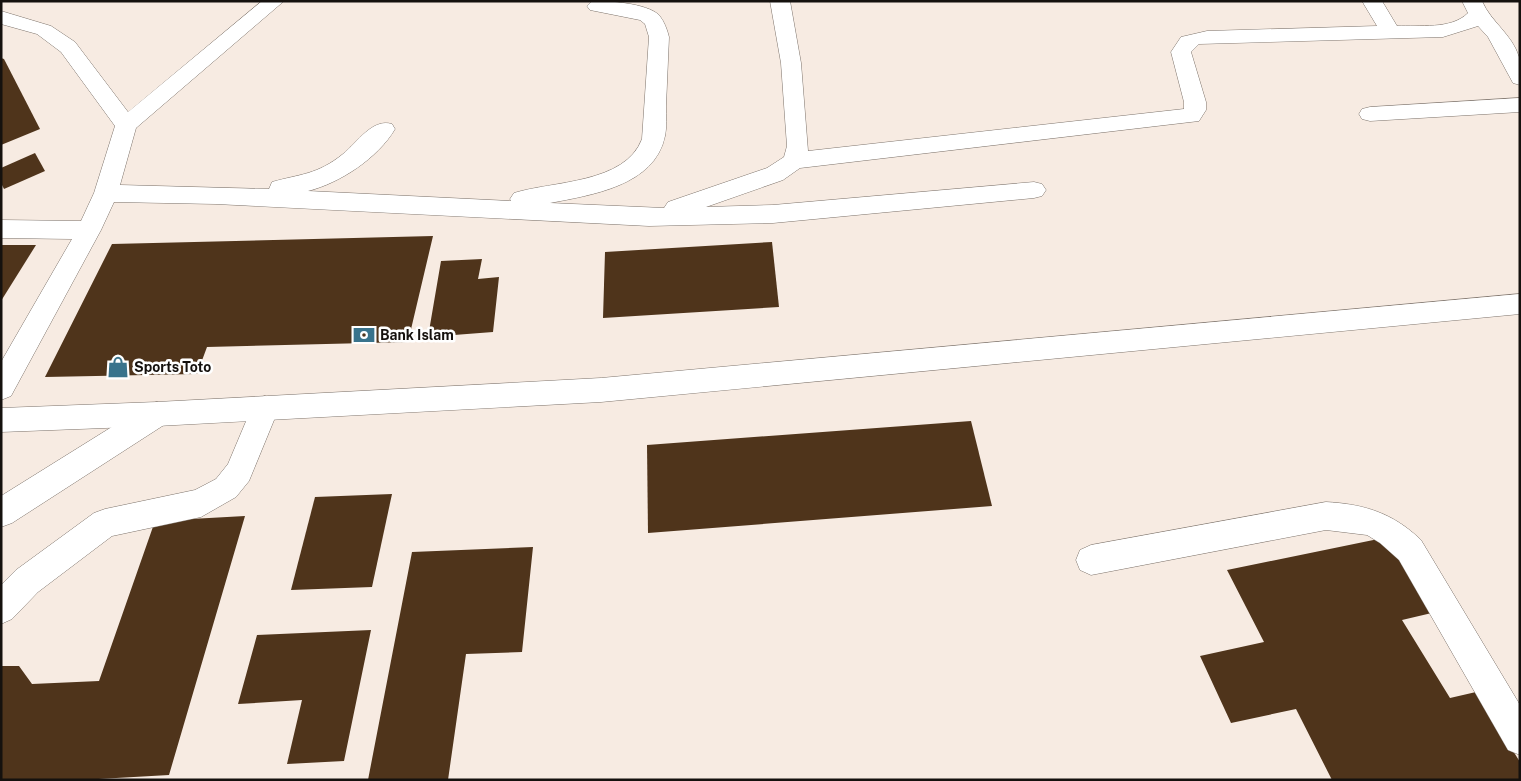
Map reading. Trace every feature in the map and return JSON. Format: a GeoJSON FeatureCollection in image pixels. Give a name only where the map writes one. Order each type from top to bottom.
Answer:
{"type":"FeatureCollection","features":[{"type":"Feature","properties":{"kind":"main road"},"geometry":{"type":"LineString","coordinates":[[1,388],[88,230],[106,193],[126,125],[274,1]]}},
{"type":"Feature","properties":{"kind":"main road"},"geometry":{"type":"LineString","coordinates":[[780,1],[791,63],[798,146],[795,161]]}},
{"type":"Feature","properties":{"kind":"main road"},"geometry":{"type":"LineString","coordinates":[[1372,1],[1391,33]]}},
{"type":"Feature","properties":{"kind":"main road"},"geometry":{"type":"LineString","coordinates":[[448,206],[542,197],[625,173],[637,164],[650,148],[654,135],[659,37],[657,29],[650,18],[642,14],[597,6]]}},
{"type":"Feature","properties":{"kind":"main road"},"geometry":{"type":"LineString","coordinates":[[649,217],[744,186],[775,174],[795,161],[1191,116],[1195,110],[1195,102],[1181,52],[1183,45],[1188,41],[1207,37],[1443,31],[1468,23],[1475,8],[1497,34],[1520,78]]}},
{"type":"Feature","properties":{"kind":"main road"},"geometry":{"type":"LineString","coordinates":[[1,17],[44,30],[68,47],[126,125]]}},
{"type":"Feature","properties":{"kind":"main road"},"geometry":{"type":"LineString","coordinates":[[1370,114],[1520,105]]}},
{"type":"Feature","properties":{"kind":"main road"},"geometry":{"type":"LineString","coordinates":[[216,195],[294,187],[330,176],[351,162],[384,129]]}},
{"type":"Feature","properties":{"kind":"main road"},"geometry":{"type":"LineString","coordinates":[[106,193],[216,195],[649,217],[773,214],[1034,190]]}},
{"type":"Feature","properties":{"kind":"main road"},"geometry":{"type":"LineString","coordinates":[[1,229],[88,230]]}},
{"type":"Feature","properties":{"kind":"main road"},"geometry":{"type":"LineString","coordinates":[[1,420],[157,414],[601,390],[1520,304]]}},
{"type":"Feature","properties":{"kind":"main road"},"geometry":{"type":"LineString","coordinates":[[1,608],[27,581],[105,523],[201,503],[226,488],[239,472],[265,408]]}},
{"type":"Feature","properties":{"kind":"main road"},"geometry":{"type":"LineString","coordinates":[[1,513],[79,462],[115,443],[157,414]]}},
{"type":"Feature","properties":{"kind":"main road"},"geometry":{"type":"LineString","coordinates":[[1091,560],[1326,516],[1355,517],[1379,525],[1395,534],[1410,550],[1520,738]]}},
{"type":"Feature","properties":{"kind":"building"},"geometry":{"type":"Polygon","coordinates":[[[1,58],[4,59],[40,129],[1,145],[1,58]]]}},
{"type":"Feature","properties":{"kind":"building"},"geometry":{"type":"Polygon","coordinates":[[[35,153],[45,171],[4,189],[1,183],[1,168],[35,153]]]}},
{"type":"Feature","properties":{"kind":"building"},"geometry":{"type":"Polygon","coordinates":[[[433,236],[408,342],[207,347],[197,374],[45,377],[112,244],[433,236]]]}},
{"type":"Feature","properties":{"kind":"building"},"geometry":{"type":"Polygon","coordinates":[[[772,242],[779,307],[603,318],[605,252],[772,242]]]}},
{"type":"Feature","properties":{"kind":"building"},"geometry":{"type":"Polygon","coordinates":[[[1,245],[36,245],[1,301],[1,245]]]}},
{"type":"Feature","properties":{"kind":"building"},"geometry":{"type":"Polygon","coordinates":[[[482,259],[478,279],[499,277],[493,332],[428,337],[441,261],[482,259]]]}},
{"type":"Feature","properties":{"kind":"building"},"geometry":{"type":"Polygon","coordinates":[[[971,421],[992,506],[648,533],[647,445],[971,421]]]}},
{"type":"Feature","properties":{"kind":"building"},"geometry":{"type":"Polygon","coordinates":[[[392,494],[372,587],[291,590],[315,497],[392,494]]]}},
{"type":"Feature","properties":{"kind":"building"},"geometry":{"type":"Polygon","coordinates":[[[245,516],[169,775],[81,780],[1,780],[1,666],[19,666],[32,684],[99,681],[155,521],[245,516]]]}},
{"type":"Feature","properties":{"kind":"building"},"geometry":{"type":"Polygon","coordinates":[[[1388,537],[1436,612],[1402,620],[1450,698],[1476,692],[1520,762],[1520,780],[1332,780],[1296,709],[1231,723],[1200,656],[1264,642],[1227,570],[1388,537]]]}},
{"type":"Feature","properties":{"kind":"building"},"geometry":{"type":"Polygon","coordinates":[[[533,547],[522,652],[466,654],[448,780],[368,780],[412,552],[533,547]]]}},
{"type":"Feature","properties":{"kind":"building"},"geometry":{"type":"Polygon","coordinates":[[[371,630],[344,761],[287,764],[302,700],[238,704],[257,635],[371,630]]]}},
{"type":"Feature","properties":{"kind":"place","name":"Bank Islam"},"geometry":{"type":"Point","coordinates":[364,335]}},
{"type":"Feature","properties":{"kind":"place","name":"Sports Toto"},"geometry":{"type":"Point","coordinates":[118,367]}}]}
